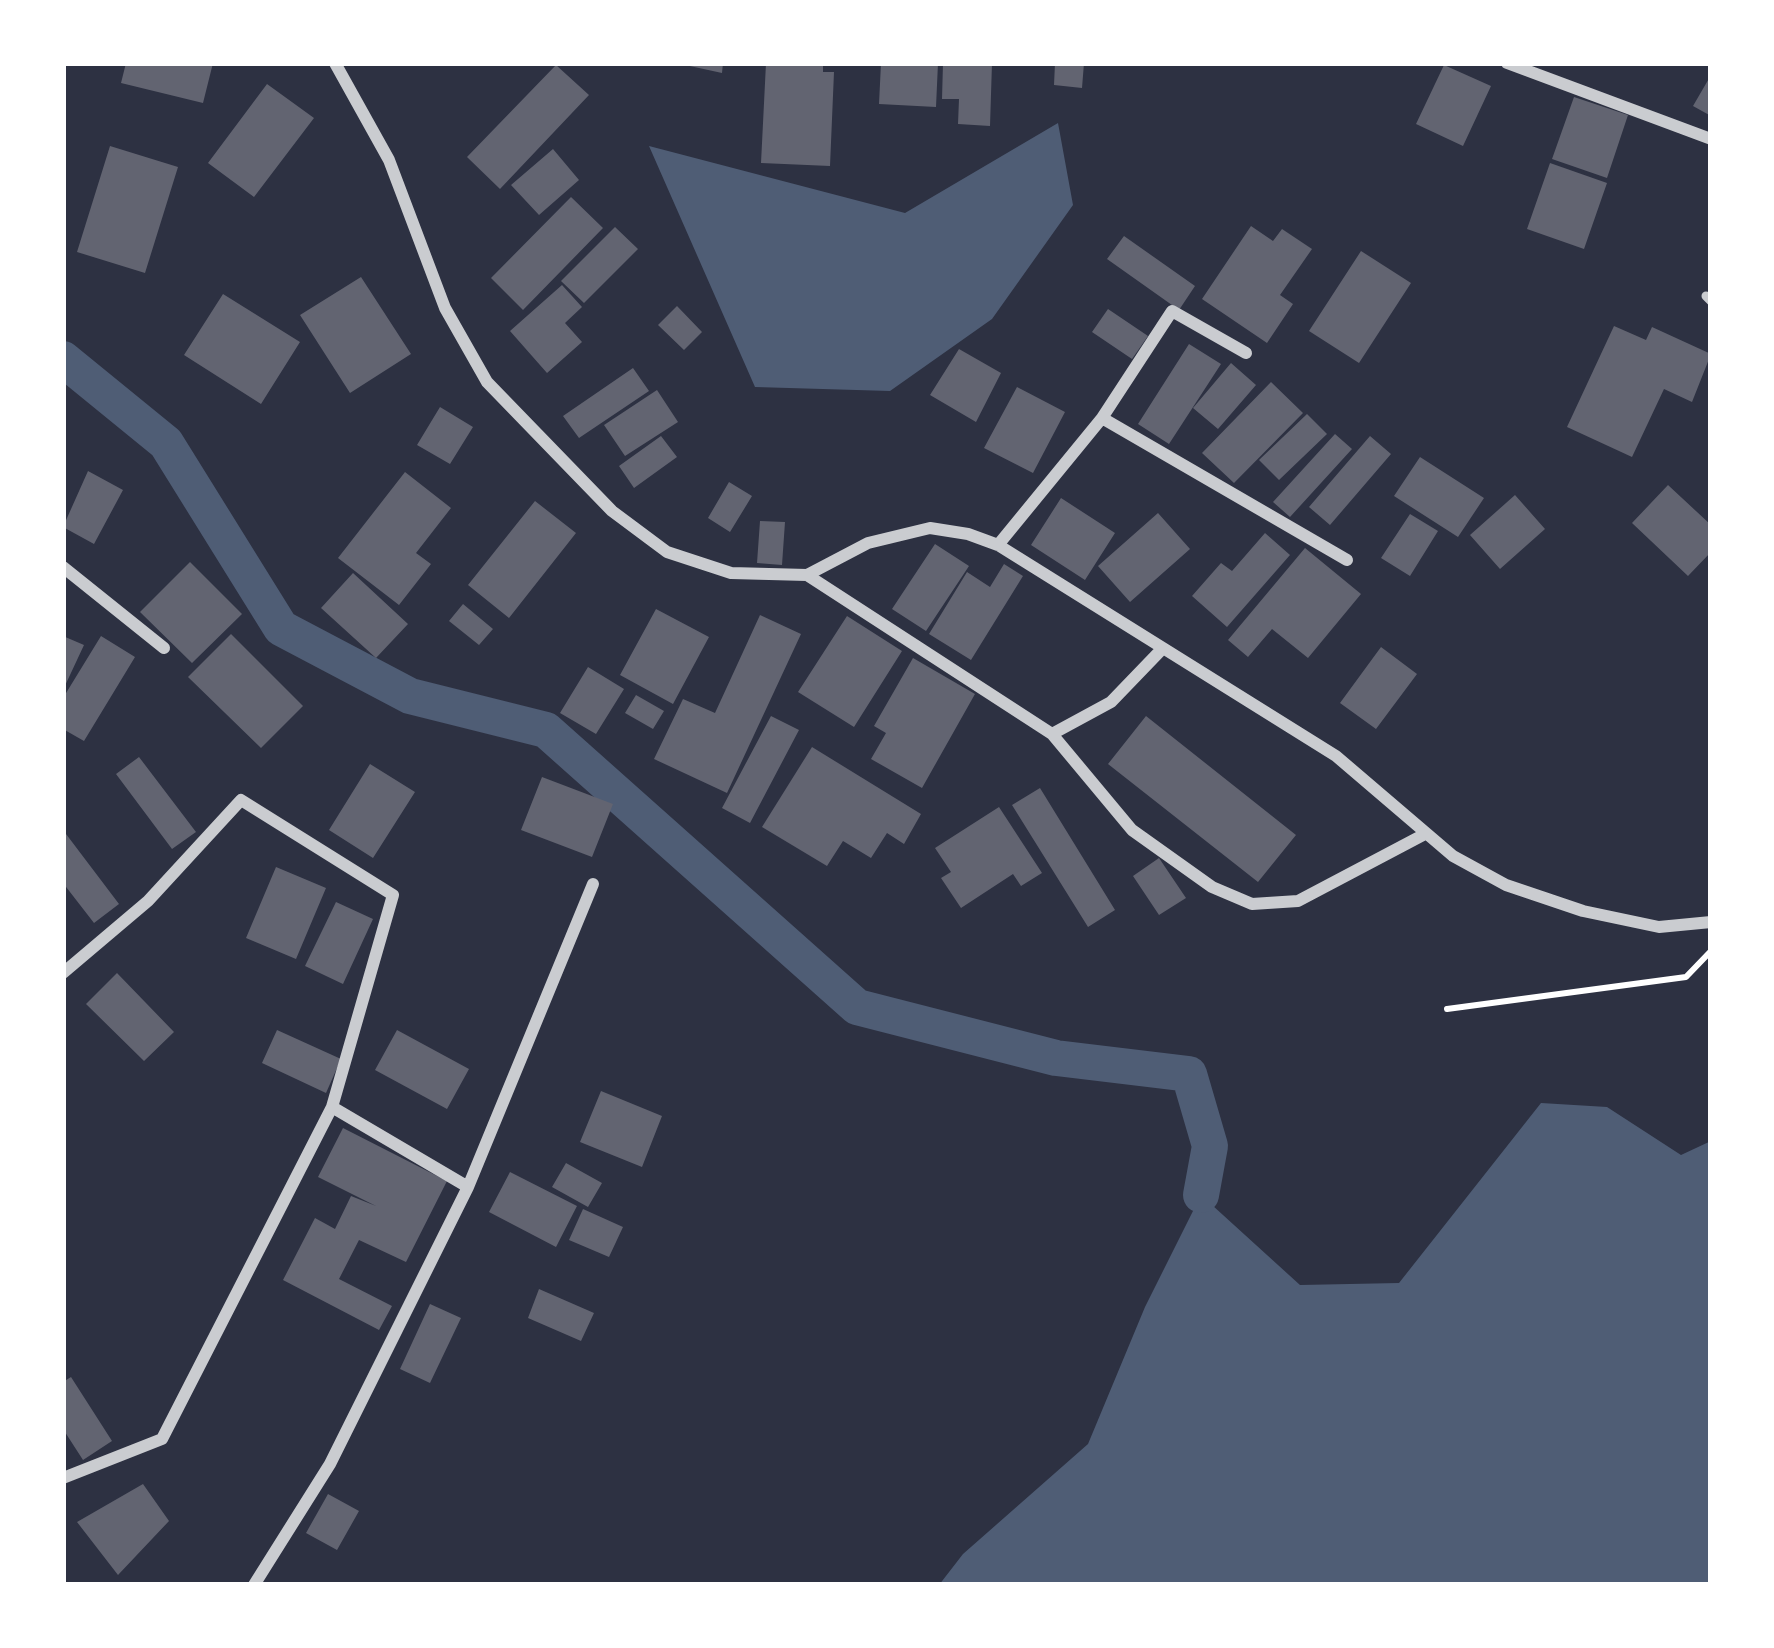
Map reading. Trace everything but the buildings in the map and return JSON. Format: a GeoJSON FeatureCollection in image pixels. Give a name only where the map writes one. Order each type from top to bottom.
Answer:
{"type":"FeatureCollection","features":[{"type":"Feature","properties":{"kind":"street"},"geometry":{"type":"LineString","coordinates":[[335,63],[389,160],[445,308],[487,382],[613,511],[667,552],[731,573],[807,575],[868,543],[930,528],[998,545],[1336,756],[1425,834],[1506,885],[1582,911],[1659,927],[1711,922]]}},
{"type":"Feature","properties":{"kind":"street"},"geometry":{"type":"LineString","coordinates":[[1507,63],[1711,139]]}},
{"type":"Feature","properties":{"kind":"street"},"geometry":{"type":"LineString","coordinates":[[998,545],[1102,418],[1172,311],[1246,353]]}},
{"type":"Feature","properties":{"kind":"street"},"geometry":{"type":"LineString","coordinates":[[1102,418],[1347,560]]}},
{"type":"Feature","properties":{"kind":"street"},"geometry":{"type":"LineString","coordinates":[[63,567],[164,648]]}},
{"type":"Feature","properties":{"kind":"street"},"geometry":{"type":"LineString","coordinates":[[807,575],[1052,734],[1132,830],[1212,886],[1252,904],[1298,901],[1425,834]]}},
{"type":"Feature","properties":{"kind":"street"},"geometry":{"type":"LineString","coordinates":[[1052,734],[1111,702],[1163,648]]}},
{"type":"Feature","properties":{"kind":"street"},"geometry":{"type":"LineString","coordinates":[[63,974],[148,901],[241,800],[393,895],[332,1106],[162,1438],[63,1478]]}},
{"type":"Feature","properties":{"kind":"street"},"geometry":{"type":"LineString","coordinates":[[254,1585],[330,1464],[468,1187],[593,884]]}},
{"type":"Feature","properties":{"kind":"street"},"geometry":{"type":"LineString","coordinates":[[332,1106],[468,1187]]}},
{"type":"Feature","properties":{"kind":"path"},"geometry":{"type":"LineString","coordinates":[[1447,1009],[1686,977],[1711,951]]}},
{"type":"Feature","properties":{"kind":"water"},"geometry":{"type":"Polygon","coordinates":[[[1058,123],[1073,205],[992,319],[890,391],[755,387],[649,146],[905,213],[1058,123]]]}},
{"type":"Feature","properties":{"kind":"water"},"geometry":{"type":"Polygon","coordinates":[[[1541,1103],[1607,1107],[1681,1155],[1711,1141],[1711,1585],[939,1585],[963,1554],[1088,1444],[1145,1307],[1201,1195],[1300,1285],[1399,1283],[1541,1103]]]}},
{"type":"Feature","properties":{"kind":"waterway"},"geometry":{"type":"LineString","coordinates":[[63,359],[166,443],[281,628],[410,696],[546,730],[857,1007],[1056,1058],[1189,1074],[1210,1146],[1201,1195]]}}]}
